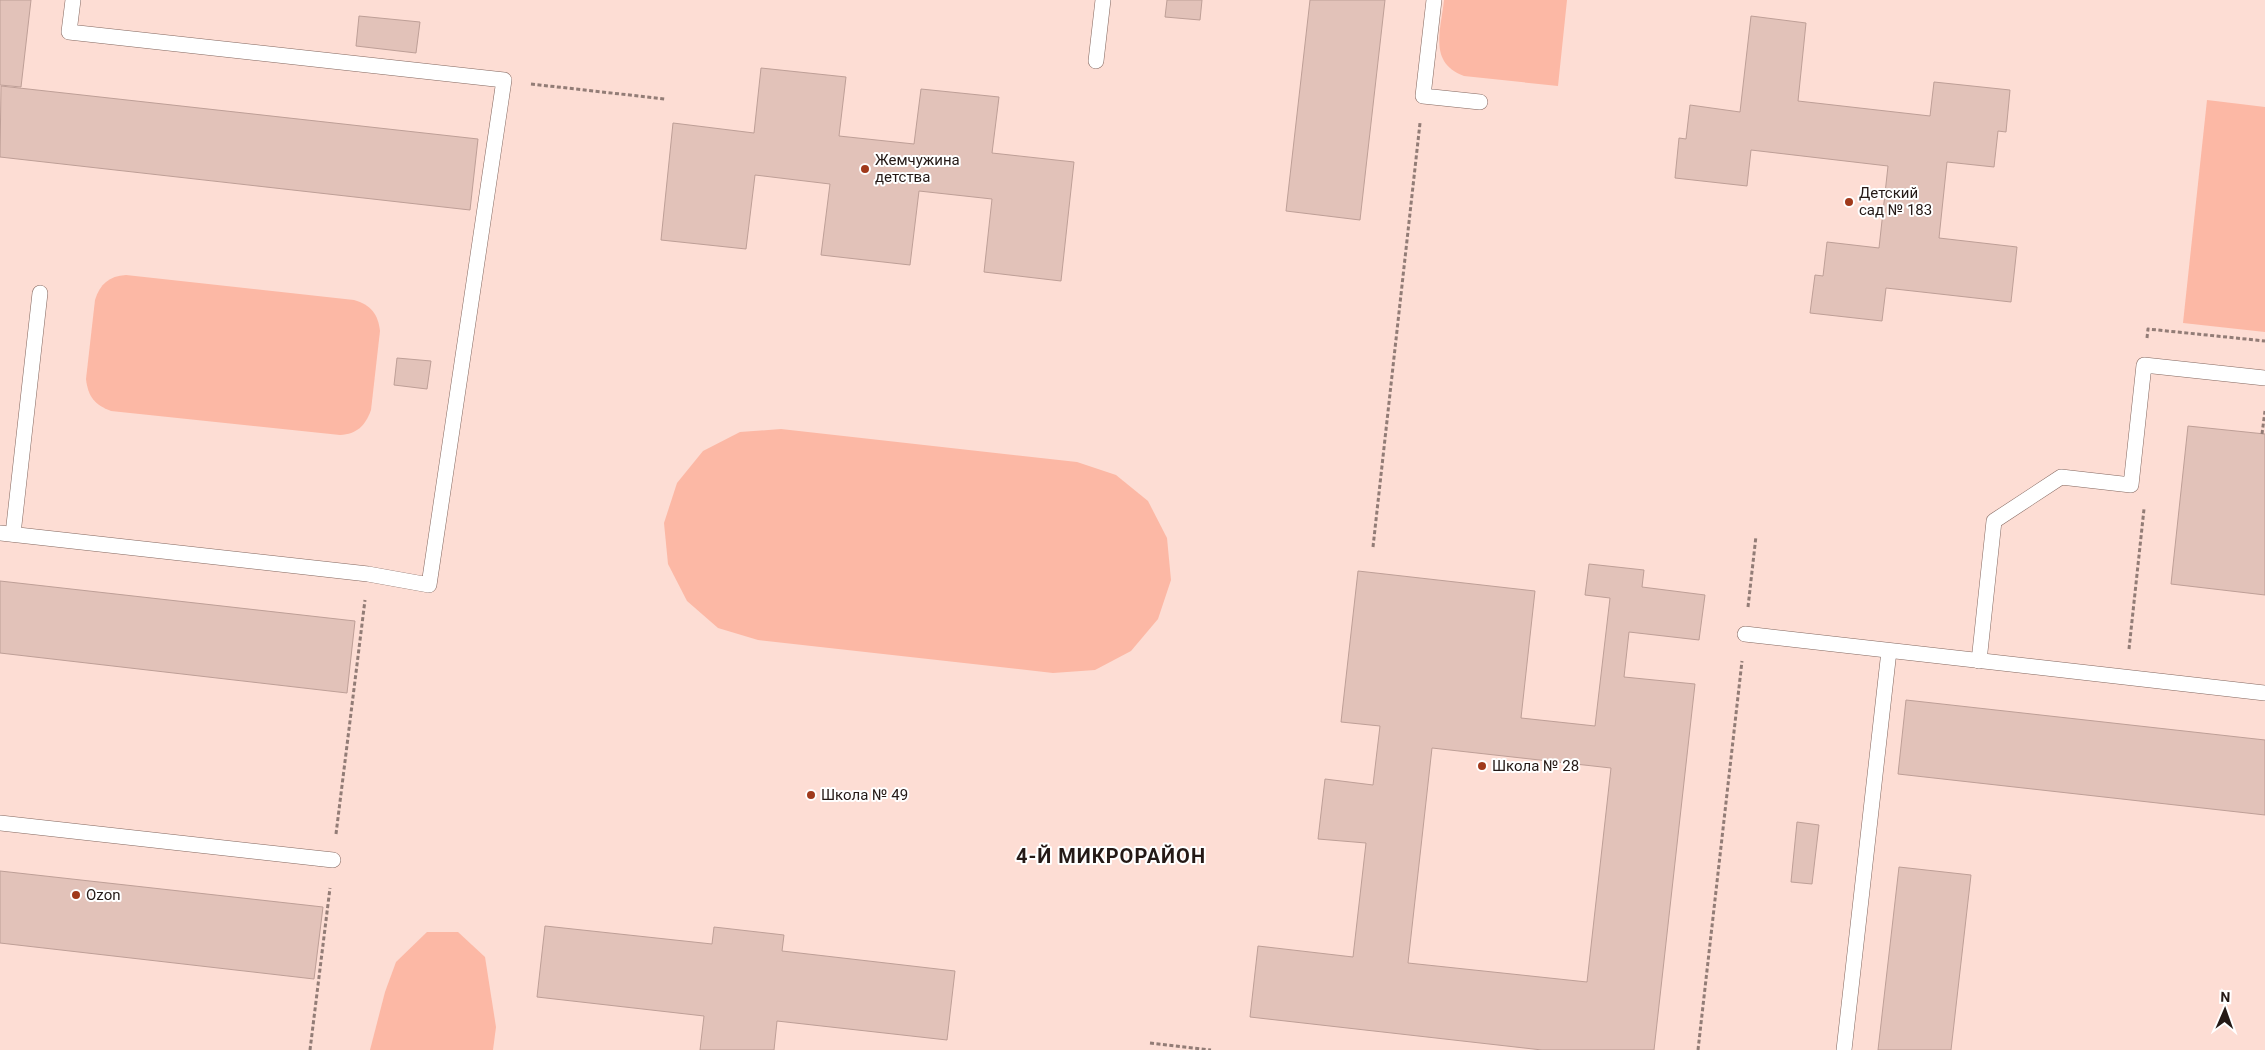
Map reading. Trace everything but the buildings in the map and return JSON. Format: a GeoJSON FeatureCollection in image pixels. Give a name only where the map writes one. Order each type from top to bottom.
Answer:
{"type":"FeatureCollection","features":[{"type":"Feature","properties":{"kind":"lane"},"geometry":{"type":"LineString","coordinates":[[40,293],[6,534],[368,574],[429,585],[504,80],[69,32],[73,0]]}},
{"type":"Feature","properties":{"kind":"lane"},"geometry":{"type":"LineString","coordinates":[[1096,61],[1103,0]]}},
{"type":"Feature","properties":{"kind":"lane"},"geometry":{"type":"LineString","coordinates":[[1434,0],[1423,96],[1480,102]]}},
{"type":"Feature","properties":{"kind":"lane"},"geometry":{"type":"LineString","coordinates":[[1978,661],[1994,521],[2061,477],[2131,485],[2144,365],[2265,378]]}},
{"type":"Feature","properties":{"kind":"lane"},"geometry":{"type":"LineString","coordinates":[[1744,634],[2265,693]]}},
{"type":"Feature","properties":{"kind":"lane"},"geometry":{"type":"LineString","coordinates":[[1844,1050],[1889,651]]}},
{"type":"Feature","properties":{"kind":"lane"},"geometry":{"type":"LineString","coordinates":[[0,823],[333,860]]}},
{"type":"Feature","properties":{"kind":"path"},"geometry":{"type":"LineString","coordinates":[[504,80],[665,99]]}},
{"type":"Feature","properties":{"kind":"path"},"geometry":{"type":"LineString","coordinates":[[1372,547],[1423,96]]}},
{"type":"Feature","properties":{"kind":"path"},"geometry":{"type":"LineString","coordinates":[[2144,365],[2148,329],[2265,341]]}},
{"type":"Feature","properties":{"kind":"path"},"geometry":{"type":"LineString","coordinates":[[2262,434],[2265,411]]}},
{"type":"Feature","properties":{"kind":"path"},"geometry":{"type":"LineString","coordinates":[[2126,677],[2145,502]]}},
{"type":"Feature","properties":{"kind":"path"},"geometry":{"type":"LineString","coordinates":[[1698,1050],[1756,536]]}},
{"type":"Feature","properties":{"kind":"path"},"geometry":{"type":"LineString","coordinates":[[310,1050],[368,574]]}},
{"type":"Feature","properties":{"kind":"path"},"geometry":{"type":"LineString","coordinates":[[1150,1043],[1211,1050]]}},
{"type":"Feature","properties":{"kind":"shaded area"},"geometry":{"type":"Polygon","coordinates":[[[1444,0],[1567,0],[1558,86],[1464,76],[1453,70],[1445,63],[1439,44],[1444,0]]]}},
{"type":"Feature","properties":{"kind":"shaded area"},"geometry":{"type":"Polygon","coordinates":[[[2207,100],[2265,107],[2265,332],[2183,323],[2207,100]]]}},
{"type":"Feature","properties":{"kind":"shaded area"},"geometry":{"type":"Polygon","coordinates":[[[126,275],[354,300],[365,305],[373,311],[380,331],[371,410],[366,421],[356,431],[340,435],[111,411],[101,406],[93,399],[86,379],[95,300],[106,282],[115,277],[126,275]]]}},
{"type":"Feature","properties":{"kind":"shaded area"},"geometry":{"type":"Polygon","coordinates":[[[781,429],[1077,462],[1116,475],[1148,501],[1167,538],[1171,580],[1158,619],[1131,651],[1095,670],[1053,673],[758,640],[718,628],[687,601],[668,564],[664,523],[677,483],[703,451],[740,432],[781,429]]]}},
{"type":"Feature","properties":{"kind":"shaded area"},"geometry":{"type":"Polygon","coordinates":[[[427,932],[458,932],[485,957],[496,1027],[493,1050],[370,1050],[385,992],[396,962],[427,932]]]}},
{"type":"Feature","properties":{"kind":"place","name":"Жемчужина детства"},"geometry":{"type":"Point","coordinates":[865,169]}},
{"type":"Feature","properties":{"kind":"place","name":"Детский сад № 183"},"geometry":{"type":"Point","coordinates":[1849,202]}},
{"type":"Feature","properties":{"kind":"place","name":"Школа № 28"},"geometry":{"type":"Point","coordinates":[1482,766]}},
{"type":"Feature","properties":{"kind":"place","name":"Школа № 49"},"geometry":{"type":"Point","coordinates":[811,795]}},
{"type":"Feature","properties":{"kind":"place","name":"Ozon"},"geometry":{"type":"Point","coordinates":[76,895]}},
{"type":"Feature","properties":{"kind":"district","name":"4-Й МИКРОРАЙОН"},"geometry":{"type":"Point","coordinates":[1111,856]}}]}
